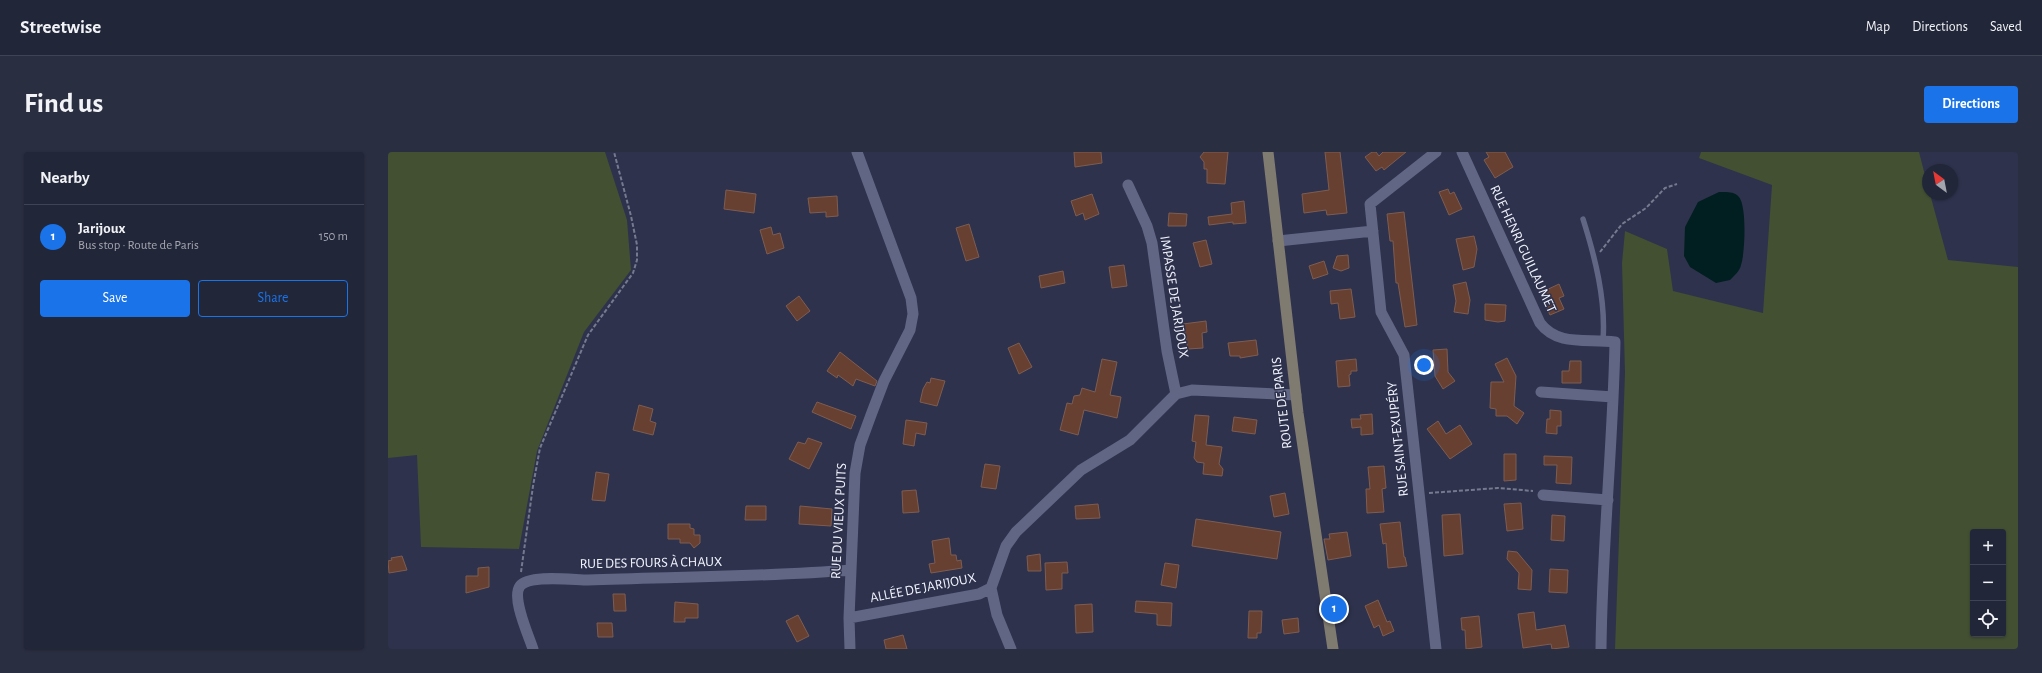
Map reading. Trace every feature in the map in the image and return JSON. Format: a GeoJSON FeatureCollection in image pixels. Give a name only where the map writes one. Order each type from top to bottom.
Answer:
{"type":"FeatureCollection","features":[{"type":"Feature","properties":{"kind":"main road","name":"ROUTE DE PARIS"},"geometry":{"type":"LineString","coordinates":[[1268,152],[1296,394],[1333,649]]}},
{"type":"Feature","properties":{"kind":"street","name":"RUE DU VIEUX PUITS"},"geometry":{"type":"LineString","coordinates":[[850,649],[849,618],[855,473],[860,445],[884,381],[910,330],[913,314],[911,298],[857,152]]}},
{"type":"Feature","properties":{"kind":"street","name":"RUE SAINT-EXUPÉRY"},"geometry":{"type":"LineString","coordinates":[[1436,152],[1370,204],[1381,312],[1404,355],[1436,649]]}},
{"type":"Feature","properties":{"kind":"street","name":"RUE HENRI GUILLAUMET"},"geometry":{"type":"LineString","coordinates":[[1462,152],[1540,323],[1546,331],[1558,338],[1603,340]]}},
{"type":"Feature","properties":{"kind":"street","name":"IMPASSE DE JARIJOUX"},"geometry":{"type":"LineString","coordinates":[[1128,185],[1147,226],[1152,243],[1167,351],[1176,394]]}},
{"type":"Feature","properties":{"kind":"street"},"geometry":{"type":"LineString","coordinates":[[1278,241],[1373,231]]}},
{"type":"Feature","properties":{"kind":"street"},"geometry":{"type":"LineString","coordinates":[[1601,649],[1601,594],[1608,500],[1615,342],[1603,340]]}},
{"type":"Feature","properties":{"kind":"street"},"geometry":{"type":"LineString","coordinates":[[1176,394],[1192,390],[1296,394]]}},
{"type":"Feature","properties":{"kind":"street"},"geometry":{"type":"LineString","coordinates":[[1541,392],[1613,397]]}},
{"type":"Feature","properties":{"kind":"street","name":"ALLÉE DE JARIJOUX"},"geometry":{"type":"LineString","coordinates":[[849,618],[980,594],[991,588],[1006,546],[1016,532],[1082,470],[1130,440],[1176,394]]}},
{"type":"Feature","properties":{"kind":"street"},"geometry":{"type":"LineString","coordinates":[[1543,495],[1608,500]]}},
{"type":"Feature","properties":{"kind":"street","name":"RUE DES FOURS À CHAUX"},"geometry":{"type":"LineString","coordinates":[[520,586],[528,581],[541,578],[579,580],[801,574],[851,570]]}},
{"type":"Feature","properties":{"kind":"street"},"geometry":{"type":"LineString","coordinates":[[520,586],[517,596],[533,649]]}},
{"type":"Feature","properties":{"kind":"street"},"geometry":{"type":"LineString","coordinates":[[991,588],[997,615],[1011,649]]}},
{"type":"Feature","properties":{"kind":"lane"},"geometry":{"type":"LineString","coordinates":[[1583,219],[1591,244],[1604,321],[1603,340]]}},
{"type":"Feature","properties":{"kind":"path"},"geometry":{"type":"LineString","coordinates":[[520,586],[523,551],[540,448],[588,335],[633,273],[637,260],[637,245],[632,216],[614,152]]}},
{"type":"Feature","properties":{"kind":"path"},"geometry":{"type":"LineString","coordinates":[[1594,261],[1622,224],[1646,208],[1664,188],[1677,184]]}},
{"type":"Feature","properties":{"kind":"path"},"geometry":{"type":"LineString","coordinates":[[1419,493],[1498,488],[1536,492],[1543,495]]}},
{"type":"Feature","properties":{"kind":"green space"},"geometry":{"type":"Polygon","coordinates":[[[388,152],[605,152],[627,220],[631,270],[584,332],[537,451],[519,549],[421,547],[417,455],[388,458],[388,152]]]}},
{"type":"Feature","properties":{"kind":"green space"},"geometry":{"type":"Polygon","coordinates":[[[1701,152],[1919,152],[1922,164],[1922,200],[1932,200],[1948,260],[2018,267],[2018,649],[1615,649],[1625,373],[1622,263],[1625,231],[1667,249],[1673,291],[1763,313],[1772,185],[1699,158],[1701,152]]]}},
{"type":"Feature","properties":{"kind":"shaded area"},"geometry":{"type":"Polygon","coordinates":[[[1719,192],[1727,192],[1737,195],[1742,202],[1744,241],[1742,259],[1738,271],[1730,280],[1716,283],[1690,267],[1684,256],[1685,227],[1698,202],[1719,192]]]}},
{"type":"Feature","properties":{"kind":"building"},"geometry":{"type":"Polygon","coordinates":[[[1074,152],[1101,152],[1102,163],[1075,167],[1074,152]]]}},
{"type":"Feature","properties":{"kind":"building"},"geometry":{"type":"Polygon","coordinates":[[[1204,152],[1228,152],[1225,184],[1207,183],[1207,169],[1204,169],[1204,162],[1200,157],[1204,152]]]}},
{"type":"Feature","properties":{"kind":"building"},"geometry":{"type":"Polygon","coordinates":[[[1325,152],[1340,152],[1347,213],[1327,215],[1326,210],[1304,213],[1302,194],[1329,190],[1325,152]]]}},
{"type":"Feature","properties":{"kind":"building"},"geometry":{"type":"Polygon","coordinates":[[[1372,152],[1376,152],[1379,156],[1383,152],[1406,152],[1384,170],[1382,167],[1376,171],[1365,157],[1372,152]]]}},
{"type":"Feature","properties":{"kind":"building"},"geometry":{"type":"Polygon","coordinates":[[[1486,152],[1505,152],[1513,167],[1495,178],[1484,160],[1489,157],[1486,152]]]}},
{"type":"Feature","properties":{"kind":"building"},"geometry":{"type":"Polygon","coordinates":[[[1448,189],[1450,194],[1454,192],[1462,209],[1449,215],[1439,192],[1448,189]]]}},
{"type":"Feature","properties":{"kind":"building"},"geometry":{"type":"Polygon","coordinates":[[[726,190],[756,194],[754,213],[724,209],[726,190]]]}},
{"type":"Feature","properties":{"kind":"building"},"geometry":{"type":"Polygon","coordinates":[[[1092,194],[1099,214],[1085,220],[1083,213],[1076,216],[1071,201],[1092,194]]]}},
{"type":"Feature","properties":{"kind":"building"},"geometry":{"type":"Polygon","coordinates":[[[837,196],[838,216],[826,217],[826,212],[810,213],[808,198],[837,196]]]}},
{"type":"Feature","properties":{"kind":"building"},"geometry":{"type":"Polygon","coordinates":[[[1244,201],[1246,223],[1233,224],[1233,222],[1209,225],[1208,217],[1232,214],[1231,203],[1244,201]]]}},
{"type":"Feature","properties":{"kind":"building"},"geometry":{"type":"Polygon","coordinates":[[[1404,212],[1417,325],[1405,327],[1398,283],[1396,283],[1393,241],[1390,241],[1387,214],[1404,212]]]}},
{"type":"Feature","properties":{"kind":"building"},"geometry":{"type":"Polygon","coordinates":[[[1169,213],[1187,214],[1186,226],[1168,226],[1169,213]]]}},
{"type":"Feature","properties":{"kind":"building"},"geometry":{"type":"Polygon","coordinates":[[[969,224],[979,257],[966,261],[956,228],[969,224]]]}},
{"type":"Feature","properties":{"kind":"building"},"geometry":{"type":"Polygon","coordinates":[[[771,227],[773,235],[780,233],[784,248],[767,254],[760,230],[771,227]]]}},
{"type":"Feature","properties":{"kind":"building"},"geometry":{"type":"Polygon","coordinates":[[[1474,236],[1477,249],[1474,267],[1463,270],[1456,239],[1474,236]]]}},
{"type":"Feature","properties":{"kind":"building"},"geometry":{"type":"Polygon","coordinates":[[[1206,240],[1212,264],[1200,267],[1193,243],[1206,240]]]}},
{"type":"Feature","properties":{"kind":"building"},"geometry":{"type":"Polygon","coordinates":[[[1348,255],[1349,268],[1341,271],[1333,268],[1337,256],[1348,255]]]}},
{"type":"Feature","properties":{"kind":"building"},"geometry":{"type":"Polygon","coordinates":[[[1324,261],[1328,274],[1313,279],[1309,266],[1324,261]]]}},
{"type":"Feature","properties":{"kind":"building"},"geometry":{"type":"Polygon","coordinates":[[[1124,265],[1127,286],[1112,288],[1109,267],[1124,265]]]}},
{"type":"Feature","properties":{"kind":"building"},"geometry":{"type":"Polygon","coordinates":[[[1063,271],[1065,283],[1041,288],[1039,276],[1063,271]]]}},
{"type":"Feature","properties":{"kind":"building"},"geometry":{"type":"Polygon","coordinates":[[[1466,282],[1470,300],[1468,314],[1454,312],[1456,301],[1453,285],[1466,282]]]}},
{"type":"Feature","properties":{"kind":"building"},"geometry":{"type":"Polygon","coordinates":[[[1559,284],[1564,296],[1559,298],[1564,309],[1550,315],[1540,293],[1559,284]]]}},
{"type":"Feature","properties":{"kind":"building"},"geometry":{"type":"Polygon","coordinates":[[[1351,289],[1355,317],[1340,319],[1338,303],[1331,304],[1330,291],[1351,289]]]}},
{"type":"Feature","properties":{"kind":"building"},"geometry":{"type":"Polygon","coordinates":[[[799,296],[810,311],[797,321],[786,306],[799,296]]]}},
{"type":"Feature","properties":{"kind":"building"},"geometry":{"type":"Polygon","coordinates":[[[1485,304],[1506,305],[1505,321],[1498,322],[1485,320],[1485,304]]]}},
{"type":"Feature","properties":{"kind":"building"},"geometry":{"type":"Polygon","coordinates":[[[1206,321],[1207,332],[1202,333],[1203,348],[1188,349],[1183,324],[1206,321]]]}},
{"type":"Feature","properties":{"kind":"building"},"geometry":{"type":"Polygon","coordinates":[[[1256,340],[1258,355],[1240,358],[1240,356],[1230,356],[1228,343],[1256,340]]]}},
{"type":"Feature","properties":{"kind":"building"},"geometry":{"type":"Polygon","coordinates":[[[1019,343],[1032,367],[1019,374],[1008,348],[1019,343]]]}},
{"type":"Feature","properties":{"kind":"building"},"geometry":{"type":"Polygon","coordinates":[[[1447,349],[1448,372],[1455,381],[1443,389],[1435,376],[1433,350],[1447,349]]]}},
{"type":"Feature","properties":{"kind":"building"},"geometry":{"type":"Polygon","coordinates":[[[840,352],[877,381],[875,386],[856,379],[853,386],[838,375],[837,378],[827,371],[840,352]]]}},
{"type":"Feature","properties":{"kind":"building"},"geometry":{"type":"Polygon","coordinates":[[[1507,358],[1516,376],[1514,406],[1524,413],[1517,424],[1507,416],[1496,416],[1496,409],[1490,408],[1491,382],[1504,382],[1495,364],[1507,358]]]}},
{"type":"Feature","properties":{"kind":"building"},"geometry":{"type":"Polygon","coordinates":[[[1102,359],[1117,362],[1110,395],[1121,397],[1117,418],[1084,410],[1078,435],[1060,430],[1067,403],[1072,404],[1074,396],[1080,395],[1082,388],[1095,392],[1102,359]]]}},
{"type":"Feature","properties":{"kind":"building"},"geometry":{"type":"Polygon","coordinates":[[[1356,359],[1357,371],[1351,371],[1351,374],[1349,375],[1350,386],[1338,387],[1336,361],[1356,359]]]}},
{"type":"Feature","properties":{"kind":"building"},"geometry":{"type":"Polygon","coordinates":[[[1570,361],[1581,361],[1581,383],[1562,383],[1562,371],[1569,371],[1570,361]]]}},
{"type":"Feature","properties":{"kind":"building"},"geometry":{"type":"Polygon","coordinates":[[[931,378],[945,381],[937,406],[920,402],[923,389],[927,382],[930,383],[931,378]]]}},
{"type":"Feature","properties":{"kind":"building"},"geometry":{"type":"Polygon","coordinates":[[[817,402],[856,416],[851,429],[812,412],[817,402]]]}},
{"type":"Feature","properties":{"kind":"building"},"geometry":{"type":"Polygon","coordinates":[[[639,405],[653,409],[650,421],[656,423],[653,435],[633,430],[639,405]]]}},
{"type":"Feature","properties":{"kind":"building"},"geometry":{"type":"Polygon","coordinates":[[[1550,410],[1561,411],[1561,426],[1557,426],[1557,434],[1546,433],[1547,419],[1550,419],[1550,410]]]}},
{"type":"Feature","properties":{"kind":"building"},"geometry":{"type":"Polygon","coordinates":[[[1372,414],[1373,434],[1361,435],[1361,427],[1352,428],[1351,419],[1361,419],[1360,415],[1372,414]]]}},
{"type":"Feature","properties":{"kind":"building"},"geometry":{"type":"Polygon","coordinates":[[[1195,415],[1209,416],[1206,445],[1222,447],[1219,464],[1223,469],[1222,476],[1203,474],[1204,463],[1197,462],[1194,458],[1196,442],[1192,441],[1195,415]]]}},
{"type":"Feature","properties":{"kind":"building"},"geometry":{"type":"Polygon","coordinates":[[[1234,417],[1257,420],[1255,434],[1232,431],[1234,417]]]}},
{"type":"Feature","properties":{"kind":"building"},"geometry":{"type":"Polygon","coordinates":[[[906,420],[927,423],[925,435],[916,433],[914,446],[903,444],[906,420]]]}},
{"type":"Feature","properties":{"kind":"building"},"geometry":{"type":"Polygon","coordinates":[[[1438,421],[1446,434],[1460,425],[1472,444],[1450,459],[1427,429],[1438,421]]]}},
{"type":"Feature","properties":{"kind":"building"},"geometry":{"type":"Polygon","coordinates":[[[808,438],[822,443],[809,469],[789,459],[798,442],[805,444],[808,438]]]}},
{"type":"Feature","properties":{"kind":"building"},"geometry":{"type":"Polygon","coordinates":[[[1504,454],[1516,454],[1516,480],[1504,481],[1504,454]]]}},
{"type":"Feature","properties":{"kind":"building"},"geometry":{"type":"Polygon","coordinates":[[[1544,456],[1572,457],[1571,484],[1556,483],[1557,465],[1544,465],[1544,456]]]}},
{"type":"Feature","properties":{"kind":"building"},"geometry":{"type":"Polygon","coordinates":[[[985,464],[1000,466],[996,489],[981,487],[985,464]]]}},
{"type":"Feature","properties":{"kind":"building"},"geometry":{"type":"Polygon","coordinates":[[[1384,466],[1386,488],[1382,489],[1384,512],[1367,513],[1366,489],[1370,489],[1368,467],[1384,466]]]}},
{"type":"Feature","properties":{"kind":"building"},"geometry":{"type":"Polygon","coordinates":[[[596,472],[609,474],[605,501],[592,500],[596,472]]]}},
{"type":"Feature","properties":{"kind":"building"},"geometry":{"type":"Polygon","coordinates":[[[916,490],[919,512],[903,513],[902,491],[916,490]]]}},
{"type":"Feature","properties":{"kind":"building"},"geometry":{"type":"Polygon","coordinates":[[[1285,493],[1289,514],[1274,517],[1270,496],[1285,493]]]}},
{"type":"Feature","properties":{"kind":"building"},"geometry":{"type":"Polygon","coordinates":[[[1521,503],[1523,529],[1507,531],[1504,504],[1521,503]]]}},
{"type":"Feature","properties":{"kind":"building"},"geometry":{"type":"Polygon","coordinates":[[[1098,504],[1100,518],[1076,519],[1075,506],[1098,504]]]}},
{"type":"Feature","properties":{"kind":"building"},"geometry":{"type":"Polygon","coordinates":[[[746,506],[766,506],[766,520],[745,520],[746,506]]]}},
{"type":"Feature","properties":{"kind":"building"},"geometry":{"type":"Polygon","coordinates":[[[800,506],[832,509],[831,526],[799,524],[800,506]]]}},
{"type":"Feature","properties":{"kind":"building"},"geometry":{"type":"Polygon","coordinates":[[[1460,514],[1463,554],[1444,556],[1442,515],[1460,514]]]}},
{"type":"Feature","properties":{"kind":"building"},"geometry":{"type":"Polygon","coordinates":[[[1552,515],[1565,516],[1564,541],[1551,540],[1552,515]]]}},
{"type":"Feature","properties":{"kind":"building"},"geometry":{"type":"Polygon","coordinates":[[[1196,519],[1281,532],[1277,559],[1192,546],[1196,519]]]}},
{"type":"Feature","properties":{"kind":"building"},"geometry":{"type":"Polygon","coordinates":[[[1400,522],[1404,557],[1407,566],[1388,568],[1386,543],[1383,544],[1380,524],[1400,522]]]}},
{"type":"Feature","properties":{"kind":"building"},"geometry":{"type":"Polygon","coordinates":[[[668,524],[690,524],[690,528],[694,529],[694,535],[700,535],[700,543],[694,548],[690,543],[680,543],[680,539],[668,539],[668,524]]]}},
{"type":"Feature","properties":{"kind":"building"},"geometry":{"type":"Polygon","coordinates":[[[1347,532],[1351,556],[1328,560],[1324,539],[1330,539],[1329,534],[1347,532]]]}},
{"type":"Feature","properties":{"kind":"building"},"geometry":{"type":"Polygon","coordinates":[[[949,538],[951,555],[956,555],[957,561],[961,560],[962,568],[931,573],[929,564],[935,563],[932,541],[949,538]]]}},
{"type":"Feature","properties":{"kind":"building"},"geometry":{"type":"Polygon","coordinates":[[[1508,551],[1517,552],[1532,570],[1531,590],[1518,589],[1519,573],[1507,559],[1508,551]]]}},
{"type":"Feature","properties":{"kind":"building"},"geometry":{"type":"Polygon","coordinates":[[[1040,554],[1041,571],[1028,571],[1027,556],[1040,554]]]}},
{"type":"Feature","properties":{"kind":"building"},"geometry":{"type":"Polygon","coordinates":[[[402,556],[407,570],[389,573],[388,561],[392,560],[391,558],[402,556]]]}},
{"type":"Feature","properties":{"kind":"building"},"geometry":{"type":"Polygon","coordinates":[[[1067,562],[1068,573],[1062,573],[1062,589],[1046,590],[1045,563],[1067,562]]]}},
{"type":"Feature","properties":{"kind":"building"},"geometry":{"type":"Polygon","coordinates":[[[1165,563],[1179,565],[1176,588],[1161,585],[1165,563]]]}},
{"type":"Feature","properties":{"kind":"building"},"geometry":{"type":"Polygon","coordinates":[[[489,567],[489,587],[466,593],[466,576],[478,576],[478,568],[489,567]]]}},
{"type":"Feature","properties":{"kind":"building"},"geometry":{"type":"Polygon","coordinates":[[[1550,569],[1568,570],[1567,593],[1549,592],[1550,569]]]}},
{"type":"Feature","properties":{"kind":"building"},"geometry":{"type":"Polygon","coordinates":[[[613,594],[625,594],[626,611],[614,611],[613,594]]]}},
{"type":"Feature","properties":{"kind":"building"},"geometry":{"type":"Polygon","coordinates":[[[1378,600],[1387,622],[1390,621],[1394,631],[1383,636],[1379,625],[1374,628],[1365,606],[1378,600]]]}},
{"type":"Feature","properties":{"kind":"building"},"geometry":{"type":"Polygon","coordinates":[[[1136,601],[1172,603],[1171,626],[1157,625],[1157,614],[1135,612],[1136,601]]]}},
{"type":"Feature","properties":{"kind":"building"},"geometry":{"type":"Polygon","coordinates":[[[675,602],[698,604],[698,618],[685,618],[685,622],[674,622],[675,602]]]}},
{"type":"Feature","properties":{"kind":"building"},"geometry":{"type":"Polygon","coordinates":[[[1092,604],[1093,632],[1076,633],[1075,605],[1092,604]]]}},
{"type":"Feature","properties":{"kind":"building"},"geometry":{"type":"Polygon","coordinates":[[[1249,611],[1262,611],[1261,633],[1257,633],[1257,638],[1248,638],[1249,611]]]}},
{"type":"Feature","properties":{"kind":"building"},"geometry":{"type":"Polygon","coordinates":[[[1534,612],[1536,630],[1565,625],[1569,647],[1552,649],[1551,644],[1523,648],[1518,614],[1534,612]]]}},
{"type":"Feature","properties":{"kind":"building"},"geometry":{"type":"Polygon","coordinates":[[[798,615],[809,636],[797,642],[786,621],[798,615]]]}},
{"type":"Feature","properties":{"kind":"building"},"geometry":{"type":"Polygon","coordinates":[[[1479,616],[1482,647],[1466,649],[1465,630],[1462,630],[1461,618],[1479,616]]]}},
{"type":"Feature","properties":{"kind":"building"},"geometry":{"type":"Polygon","coordinates":[[[1298,618],[1299,632],[1284,634],[1282,620],[1298,618]]]}},
{"type":"Feature","properties":{"kind":"building"},"geometry":{"type":"Polygon","coordinates":[[[597,623],[612,623],[613,637],[598,637],[597,623]]]}},
{"type":"Feature","properties":{"kind":"building"},"geometry":{"type":"Polygon","coordinates":[[[903,635],[907,649],[886,649],[884,640],[903,635]]]}},
{"type":"Feature","properties":{"kind":"place","name":"Jarijoux"},"geometry":{"type":"Point","coordinates":[1334,609]}}]}
